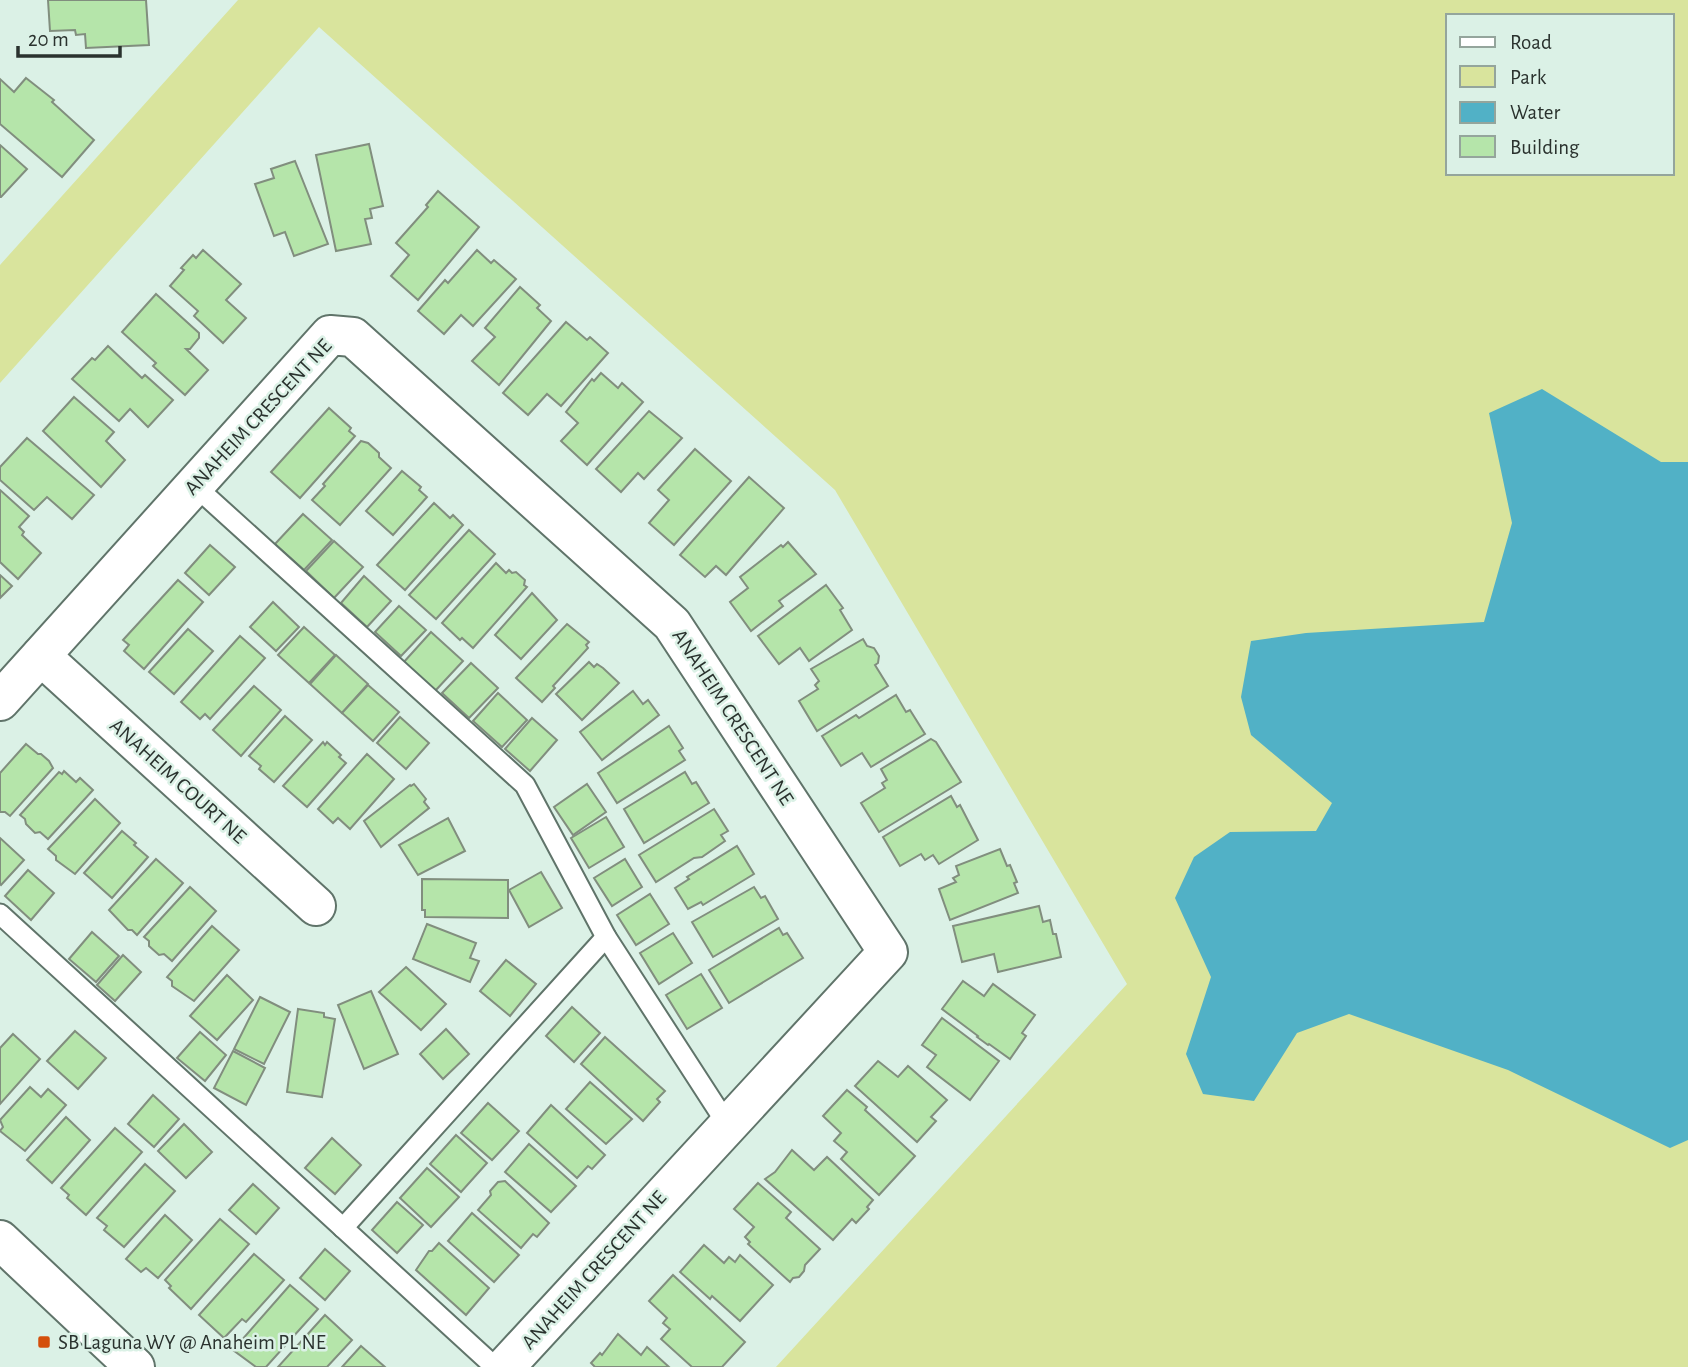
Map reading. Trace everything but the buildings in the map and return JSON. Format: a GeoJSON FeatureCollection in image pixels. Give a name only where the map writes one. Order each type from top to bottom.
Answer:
{"type":"FeatureCollection","features":[{"type":"Feature","properties":{"kind":"street","name":"ANAHEIM CRESCENT NE"},"geometry":{"type":"LineString","coordinates":[[0,701],[330,335],[353,337],[672,624],[888,953],[505,1367]]}},
{"type":"Feature","properties":{"kind":"street","name":"ANAHEIM COURT NE"},"geometry":{"type":"LineString","coordinates":[[41,656],[316,906]]}},
{"type":"Feature","properties":{"kind":"street"},"geometry":{"type":"LineString","coordinates":[[0,1240],[135,1367]]}},
{"type":"Feature","properties":{"kind":"lane"},"geometry":{"type":"LineString","coordinates":[[194,485],[525,785],[606,937],[727,1124]]}},
{"type":"Feature","properties":{"kind":"lane"},"geometry":{"type":"LineString","coordinates":[[0,914],[495,1367]]}},
{"type":"Feature","properties":{"kind":"lane"},"geometry":{"type":"LineString","coordinates":[[343,1228],[606,937]]}},
{"type":"Feature","properties":{"kind":"green space"},"geometry":{"type":"Polygon","coordinates":[[[238,0],[1688,0],[1688,1367],[776,1367],[1127,984],[835,490],[319,27],[0,383],[0,265],[238,0]]]}},
{"type":"Feature","properties":{"kind":"water"},"geometry":{"type":"Polygon","coordinates":[[[1542,389],[1661,462],[1688,462],[1688,1140],[1670,1148],[1508,1070],[1349,1014],[1297,1033],[1254,1101],[1203,1094],[1186,1054],[1211,977],[1175,898],[1194,857],[1230,832],[1316,831],[1332,803],[1251,735],[1241,697],[1251,641],[1306,633],[1484,622],[1512,523],[1489,413],[1542,389]]]}},
{"type":"Feature","properties":{"kind":"place","name":"SB Laguna WY @ Anaheim PL NE"},"geometry":{"type":"Point","coordinates":[44,1342]}}]}
